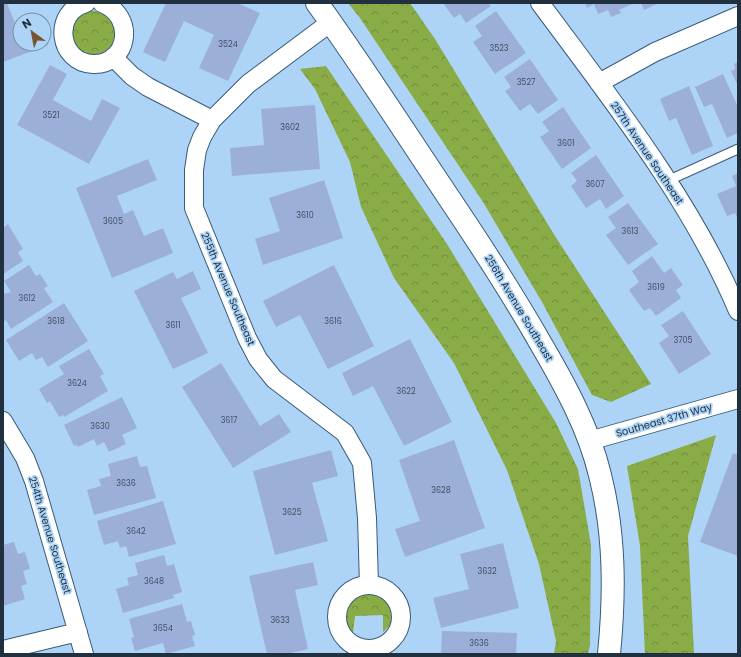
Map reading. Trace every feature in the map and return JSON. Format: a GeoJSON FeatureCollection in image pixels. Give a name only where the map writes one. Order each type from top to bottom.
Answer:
{"type":"FeatureCollection","features":[{"type":"Feature","properties":{"kind":"street"},"geometry":{"type":"LineString","coordinates":[[74,5],[65,19],[62,29],[63,40],[67,49],[74,57],[83,62],[93,64],[104,62],[113,57],[120,50],[124,40],[125,30],[117,12],[102,3]]}},
{"type":"Feature","properties":{"kind":"street","name":"256th Avenue Southeast"},"geometry":{"type":"LineString","coordinates":[[317,3],[516,301],[561,379],[589,440],[600,474],[609,516],[614,566],[613,612],[609,654]]}},
{"type":"Feature","properties":{"kind":"street","name":"257th Avenue Southeast"},"geometry":{"type":"LineString","coordinates":[[540,3],[599,83],[731,274],[738,311]]}},
{"type":"Feature","properties":{"kind":"street"},"geometry":{"type":"LineString","coordinates":[[599,83],[655,52],[738,16]]}},
{"type":"Feature","properties":{"kind":"street","name":"255th Avenue Southeast"},"geometry":{"type":"LineString","coordinates":[[331,22],[248,84],[212,120],[202,137],[198,150],[194,170],[194,208],[247,338],[258,359],[274,379],[345,433],[362,463],[367,518],[369,585]]}},
{"type":"Feature","properties":{"kind":"street"},"geometry":{"type":"LineString","coordinates":[[113,57],[132,76],[148,87],[212,120]]}},
{"type":"Feature","properties":{"kind":"street","name":"Southeast 37th Way"},"geometry":{"type":"LineString","coordinates":[[589,440],[738,399]]}},
{"type":"Feature","properties":{"kind":"street","name":"254th Avenue Southeast"},"geometry":{"type":"LineString","coordinates":[[3,421],[25,458],[34,482],[84,654]]}},
{"type":"Feature","properties":{"kind":"street"},"geometry":{"type":"LineString","coordinates":[[3,650],[78,632]]}},
{"type":"Feature","properties":{"kind":"lane"},"geometry":{"type":"LineString","coordinates":[[666,181],[738,150]]}},
{"type":"Feature","properties":{"kind":"green space"},"geometry":{"type":"Polygon","coordinates":[[[348,3],[410,3],[435,39],[555,236],[651,384],[611,402],[592,395],[542,302],[483,202],[360,18],[348,3]]]}},
{"type":"Feature","properties":{"kind":"green space"},"geometry":{"type":"Polygon","coordinates":[[[93,11],[105,15],[111,21],[115,33],[111,45],[105,51],[93,55],[81,51],[75,45],[71,33],[75,21],[81,15],[93,11]]]}},
{"type":"Feature","properties":{"kind":"green space"},"geometry":{"type":"Polygon","coordinates":[[[326,66],[447,244],[556,423],[578,469],[591,545],[590,645],[588,654],[554,654],[556,641],[539,564],[507,470],[454,363],[394,278],[361,207],[350,162],[315,89],[300,69],[326,66]]]}},
{"type":"Feature","properties":{"kind":"green space"},"geometry":{"type":"Polygon","coordinates":[[[716,435],[688,536],[694,654],[645,654],[640,546],[627,466],[716,435]]]}},
{"type":"Feature","properties":{"kind":"green space"},"geometry":{"type":"Polygon","coordinates":[[[369,593],[380,596],[387,602],[392,611],[393,622],[383,632],[383,615],[355,616],[353,633],[346,622],[345,616],[348,606],[359,596],[369,593]]]}},
{"type":"Feature","properties":{"kind":"building"},"geometry":{"type":"Polygon","coordinates":[[[3,3],[7,3],[12,16],[12,52],[29,52],[3,62],[3,3]]]}},
{"type":"Feature","properties":{"kind":"building"},"geometry":{"type":"Polygon","coordinates":[[[166,3],[237,3],[260,13],[228,81],[199,68],[214,35],[184,21],[165,62],[143,52],[166,3]]]}},
{"type":"Feature","properties":{"kind":"building"},"geometry":{"type":"Polygon","coordinates":[[[443,3],[488,3],[491,6],[466,23],[460,14],[454,18],[443,3]]]}},
{"type":"Feature","properties":{"kind":"building"},"geometry":{"type":"Polygon","coordinates":[[[585,3],[635,3],[619,10],[621,13],[611,17],[608,10],[598,14],[594,4],[587,8],[585,3]]]}},
{"type":"Feature","properties":{"kind":"building"},"geometry":{"type":"Polygon","coordinates":[[[641,3],[659,3],[644,10],[641,3]]]}},
{"type":"Feature","properties":{"kind":"building"},"geometry":{"type":"Polygon","coordinates":[[[496,11],[526,53],[495,74],[473,42],[482,36],[475,26],[496,11]]]}},
{"type":"Feature","properties":{"kind":"building"},"geometry":{"type":"Polygon","coordinates":[[[530,59],[558,100],[538,114],[530,104],[520,111],[505,91],[511,87],[504,77],[530,59]]]}},
{"type":"Feature","properties":{"kind":"building"},"geometry":{"type":"Polygon","coordinates":[[[738,62],[738,86],[731,71],[735,69],[734,64],[738,62]]]}},
{"type":"Feature","properties":{"kind":"building"},"geometry":{"type":"Polygon","coordinates":[[[50,65],[67,74],[53,100],[91,121],[102,99],[120,108],[89,164],[17,125],[50,65]]]}},
{"type":"Feature","properties":{"kind":"building"},"geometry":{"type":"Polygon","coordinates":[[[723,74],[738,107],[738,133],[727,138],[712,104],[704,107],[695,87],[723,74]]]}},
{"type":"Feature","properties":{"kind":"building"},"geometry":{"type":"Polygon","coordinates":[[[689,86],[713,146],[692,155],[676,118],[669,121],[660,99],[689,86]]]}},
{"type":"Feature","properties":{"kind":"building"},"geometry":{"type":"Polygon","coordinates":[[[315,105],[320,169],[232,176],[230,148],[264,145],[261,109],[315,105]]]}},
{"type":"Feature","properties":{"kind":"building"},"geometry":{"type":"Polygon","coordinates":[[[563,107],[591,148],[562,169],[540,137],[549,131],[542,122],[563,107]]]}},
{"type":"Feature","properties":{"kind":"building"},"geometry":{"type":"Polygon","coordinates":[[[596,155],[624,196],[606,209],[600,199],[586,208],[571,186],[577,181],[571,173],[596,155]]]}},
{"type":"Feature","properties":{"kind":"building"},"geometry":{"type":"Polygon","coordinates":[[[148,159],[157,180],[117,196],[124,214],[133,210],[144,236],[163,228],[173,253],[112,278],[76,188],[148,159]]]}},
{"type":"Feature","properties":{"kind":"building"},"geometry":{"type":"Polygon","coordinates":[[[738,173],[738,220],[735,213],[727,216],[717,194],[736,186],[732,176],[738,173]]]}},
{"type":"Feature","properties":{"kind":"building"},"geometry":{"type":"Polygon","coordinates":[[[324,180],[343,238],[263,265],[255,239],[280,231],[269,198],[324,180]]]}},
{"type":"Feature","properties":{"kind":"building"},"geometry":{"type":"Polygon","coordinates":[[[628,203],[658,244],[628,265],[606,235],[616,228],[608,217],[628,203]]]}},
{"type":"Feature","properties":{"kind":"building"},"geometry":{"type":"Polygon","coordinates":[[[8,224],[23,249],[18,252],[23,261],[3,274],[3,228],[8,224]]]}},
{"type":"Feature","properties":{"kind":"building"},"geometry":{"type":"Polygon","coordinates":[[[652,256],[664,273],[671,268],[683,285],[676,290],[681,298],[656,316],[650,308],[644,311],[629,290],[639,282],[632,271],[652,256]]]}},
{"type":"Feature","properties":{"kind":"building"},"geometry":{"type":"Polygon","coordinates":[[[29,265],[36,276],[40,274],[48,286],[44,288],[53,302],[11,329],[6,320],[3,322],[3,294],[11,292],[4,281],[29,265]]]}},
{"type":"Feature","properties":{"kind":"building"},"geometry":{"type":"Polygon","coordinates":[[[334,265],[374,346],[328,369],[300,315],[276,327],[263,301],[334,265]]]}},
{"type":"Feature","properties":{"kind":"building"},"geometry":{"type":"Polygon","coordinates":[[[193,271],[201,289],[181,298],[208,353],[173,369],[134,291],[173,272],[177,279],[193,271]]]}},
{"type":"Feature","properties":{"kind":"building"},"geometry":{"type":"Polygon","coordinates":[[[64,303],[88,341],[48,367],[42,357],[36,360],[32,353],[19,361],[6,340],[64,303]]]}},
{"type":"Feature","properties":{"kind":"building"},"geometry":{"type":"Polygon","coordinates":[[[683,311],[711,354],[679,374],[659,343],[669,336],[661,325],[683,311]]]}},
{"type":"Feature","properties":{"kind":"building"},"geometry":{"type":"Polygon","coordinates":[[[410,339],[452,422],[404,446],[373,386],[353,396],[342,373],[410,339]]]}},
{"type":"Feature","properties":{"kind":"building"},"geometry":{"type":"Polygon","coordinates":[[[89,349],[104,374],[100,376],[108,391],[64,417],[63,415],[59,417],[50,401],[47,403],[39,389],[64,374],[59,366],[89,349]]]}},
{"type":"Feature","properties":{"kind":"building"},"geometry":{"type":"Polygon","coordinates":[[[221,363],[260,426],[279,414],[291,432],[233,468],[182,387],[221,363]]]}},
{"type":"Feature","properties":{"kind":"building"},"geometry":{"type":"Polygon","coordinates":[[[122,397],[137,428],[122,435],[126,444],[109,452],[104,442],[97,446],[94,439],[78,447],[77,445],[74,446],[64,425],[122,397]]]}},
{"type":"Feature","properties":{"kind":"building"},"geometry":{"type":"Polygon","coordinates":[[[454,440],[485,528],[405,557],[395,529],[420,521],[399,460],[454,440]]]}},
{"type":"Feature","properties":{"kind":"building"},"geometry":{"type":"Polygon","coordinates":[[[331,450],[338,476],[312,483],[328,541],[275,555],[253,471],[331,450]]]}},
{"type":"Feature","properties":{"kind":"building"},"geometry":{"type":"Polygon","coordinates":[[[733,453],[738,455],[738,556],[700,542],[733,453]]]}},
{"type":"Feature","properties":{"kind":"building"},"geometry":{"type":"Polygon","coordinates":[[[137,456],[140,467],[147,466],[156,498],[94,515],[87,490],[101,486],[99,479],[111,476],[108,464],[137,456]]]}},
{"type":"Feature","properties":{"kind":"building"},"geometry":{"type":"Polygon","coordinates":[[[163,501],[176,544],[129,557],[126,546],[120,548],[118,541],[104,545],[97,521],[163,501]]]}},
{"type":"Feature","properties":{"kind":"building"},"geometry":{"type":"Polygon","coordinates":[[[14,542],[18,554],[25,552],[30,569],[23,571],[27,584],[21,586],[25,599],[3,606],[3,545],[14,542]]]}},
{"type":"Feature","properties":{"kind":"building"},"geometry":{"type":"Polygon","coordinates":[[[503,543],[519,608],[441,628],[433,598],[469,589],[460,554],[503,543]]]}},
{"type":"Feature","properties":{"kind":"building"},"geometry":{"type":"Polygon","coordinates":[[[164,555],[167,566],[174,564],[182,592],[173,595],[174,598],[123,613],[116,589],[129,585],[127,578],[138,575],[135,563],[164,555]]]}},
{"type":"Feature","properties":{"kind":"building"},"geometry":{"type":"Polygon","coordinates":[[[313,562],[318,585],[295,590],[308,649],[287,654],[267,654],[249,576],[313,562]]]}},
{"type":"Feature","properties":{"kind":"building"},"geometry":{"type":"Polygon","coordinates":[[[182,604],[187,622],[191,621],[195,635],[192,636],[195,646],[166,654],[163,643],[135,651],[131,638],[134,637],[129,619],[182,604]]]}},
{"type":"Feature","properties":{"kind":"building"},"geometry":{"type":"Polygon","coordinates":[[[442,631],[517,633],[516,654],[441,654],[442,631]]]}}]}
